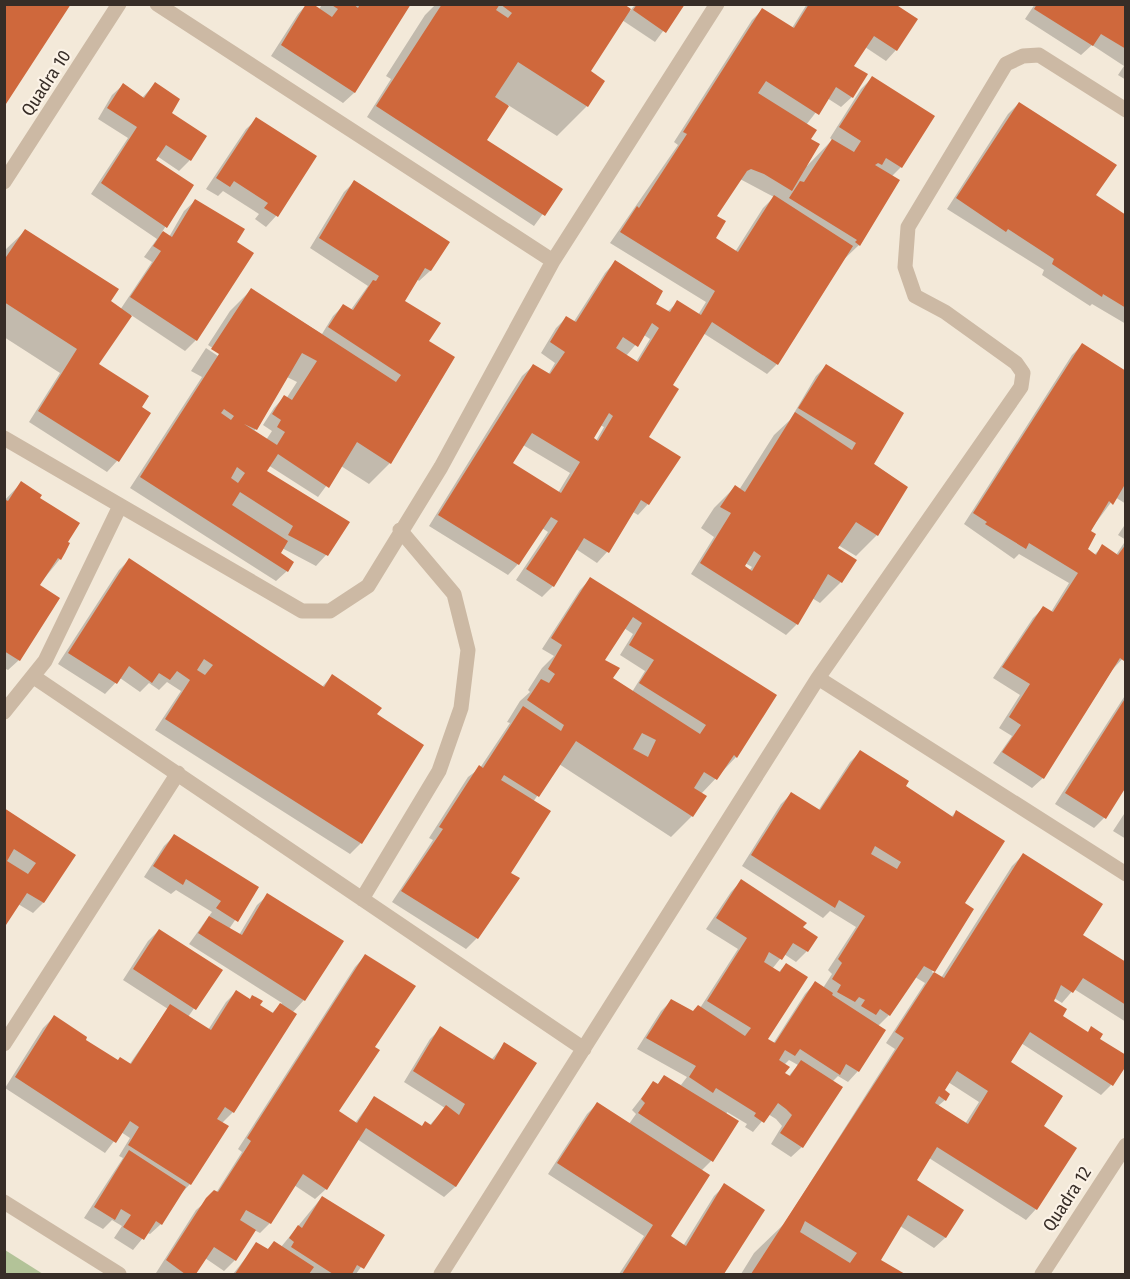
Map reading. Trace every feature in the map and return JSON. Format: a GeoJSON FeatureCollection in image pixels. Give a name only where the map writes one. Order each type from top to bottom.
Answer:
{"type":"FeatureCollection","features":[{"type":"Feature","properties":{"kind":"street","name":"Quadra 10"},"geometry":{"type":"LineString","coordinates":[[4,182],[119,4]]}},
{"type":"Feature","properties":{"kind":"street"},"geometry":{"type":"LineString","coordinates":[[157,4],[553,261]]}},
{"type":"Feature","properties":{"kind":"street"},"geometry":{"type":"LineString","coordinates":[[4,438],[302,611],[330,611],[368,586],[400,530],[441,467],[553,261],[717,4]]}},
{"type":"Feature","properties":{"kind":"street"},"geometry":{"type":"LineString","coordinates":[[441,1275],[818,678],[1021,387],[1023,374],[1016,363],[945,312],[915,296],[905,267],[908,227],[1006,64],[1023,56],[1039,55],[1125,110]]}},
{"type":"Feature","properties":{"kind":"street"},"geometry":{"type":"LineString","coordinates":[[4,712],[45,661],[120,506]]}},
{"type":"Feature","properties":{"kind":"street"},"geometry":{"type":"LineString","coordinates":[[362,899],[439,771],[461,708],[468,650],[454,594],[400,530]]}},
{"type":"Feature","properties":{"kind":"street"},"geometry":{"type":"LineString","coordinates":[[34,677],[584,1049]]}},
{"type":"Feature","properties":{"kind":"street"},"geometry":{"type":"LineString","coordinates":[[818,678],[1125,874]]}},
{"type":"Feature","properties":{"kind":"street"},"geometry":{"type":"LineString","coordinates":[[4,1044],[178,773]]}},
{"type":"Feature","properties":{"kind":"street","name":"Quadra 12"},"geometry":{"type":"LineString","coordinates":[[1042,1275],[1125,1145]]}},
{"type":"Feature","properties":{"kind":"street"},"geometry":{"type":"LineString","coordinates":[[4,1202],[119,1275]]}},
{"type":"Feature","properties":{"kind":"green space"},"geometry":{"type":"Polygon","coordinates":[[[5,1250],[43,1274],[5,1274],[5,1250]]]}},
{"type":"Feature","properties":{"kind":"building"},"geometry":{"type":"Polygon","coordinates":[[[4,4],[71,4],[4,107],[4,4]]]}},
{"type":"Feature","properties":{"kind":"building"},"geometry":{"type":"Polygon","coordinates":[[[306,4],[313,4],[332,17],[338,9],[330,4],[353,4],[358,8],[360,4],[411,4],[355,93],[281,45],[306,4]]]}},
{"type":"Feature","properties":{"kind":"building"},"geometry":{"type":"Polygon","coordinates":[[[442,4],[500,4],[624,4],[631,9],[591,71],[605,81],[588,107],[518,62],[495,97],[509,106],[487,140],[563,189],[545,216],[376,106],[442,4]],[[500,4],[496,10],[508,18],[512,13],[500,4]]]}},
{"type":"Feature","properties":{"kind":"building"},"geometry":{"type":"Polygon","coordinates":[[[637,4],[685,4],[666,33],[633,10],[637,4]]]}},
{"type":"Feature","properties":{"kind":"building"},"geometry":{"type":"Polygon","coordinates":[[[809,4],[895,4],[918,19],[897,51],[874,36],[854,66],[868,74],[853,98],[836,87],[819,115],[766,81],[758,93],[817,130],[811,139],[820,144],[792,191],[764,174],[751,169],[747,171],[717,216],[726,221],[716,238],[738,252],[774,195],[853,246],[778,365],[712,322],[673,385],[679,389],[649,437],[681,457],[649,505],[641,500],[609,553],[584,538],[554,587],[526,569],[558,521],[551,517],[519,565],[438,515],[533,364],[550,374],[565,352],[550,342],[566,316],[576,322],[615,260],[663,291],[656,304],[670,312],[677,300],[701,315],[715,291],[620,232],[637,206],[639,208],[687,134],[683,132],[762,8],[794,28],[809,4]],[[652,323],[638,347],[623,337],[616,348],[638,362],[659,328],[652,323]],[[609,413],[594,438],[598,441],[613,416],[609,413]],[[532,433],[513,463],[561,493],[580,462],[532,433]]]}},
{"type":"Feature","properties":{"kind":"building"},"geometry":{"type":"Polygon","coordinates":[[[1037,4],[1126,4],[1126,49],[1101,34],[1093,46],[1034,9],[1037,4]]]}},
{"type":"Feature","properties":{"kind":"building"},"geometry":{"type":"Polygon","coordinates":[[[872,76],[935,116],[902,168],[886,158],[882,165],[878,163],[875,165],[900,180],[860,246],[855,242],[857,240],[789,198],[800,181],[804,182],[832,139],[854,152],[861,141],[839,127],[872,76]]]}},
{"type":"Feature","properties":{"kind":"building"},"geometry":{"type":"Polygon","coordinates":[[[155,82],[180,99],[172,113],[207,136],[191,161],[166,145],[156,160],[194,185],[167,228],[101,183],[137,127],[107,108],[123,83],[144,98],[155,82]]]}},
{"type":"Feature","properties":{"kind":"building"},"geometry":{"type":"Polygon","coordinates":[[[1019,102],[1117,165],[1096,195],[1126,215],[1126,308],[1103,294],[1102,297],[1052,264],[1054,259],[1008,229],[1006,232],[956,198],[1019,102]]]}},
{"type":"Feature","properties":{"kind":"building"},"geometry":{"type":"Polygon","coordinates":[[[256,117],[317,156],[278,217],[264,208],[268,203],[234,181],[230,187],[216,178],[256,117]]]}},
{"type":"Feature","properties":{"kind":"building"},"geometry":{"type":"Polygon","coordinates":[[[354,180],[450,242],[431,271],[425,268],[405,301],[441,323],[429,341],[455,357],[391,464],[357,442],[329,488],[278,454],[267,471],[350,522],[328,556],[288,535],[293,526],[240,492],[232,505],[288,541],[281,553],[294,562],[288,572],[140,477],[219,354],[211,349],[251,288],[396,382],[401,375],[328,327],[343,304],[353,310],[373,280],[376,281],[379,276],[319,238],[354,180]],[[302,353],[257,430],[244,424],[277,445],[285,432],[277,427],[281,420],[272,414],[284,395],[292,400],[317,361],[302,353]],[[224,409],[221,413],[231,420],[234,416],[224,409]],[[237,467],[231,478],[238,483],[245,473],[237,467]]]}},
{"type":"Feature","properties":{"kind":"building"},"geometry":{"type":"Polygon","coordinates":[[[195,199],[245,229],[237,242],[254,253],[197,341],[130,297],[161,251],[153,246],[163,231],[172,237],[195,199]]]}},
{"type":"Feature","properties":{"kind":"building"},"geometry":{"type":"Polygon","coordinates":[[[25,229],[119,289],[111,301],[132,316],[99,364],[149,396],[142,407],[151,413],[119,462],[38,411],[77,349],[4,302],[4,260],[25,229]]]}},
{"type":"Feature","properties":{"kind":"building"},"geometry":{"type":"Polygon","coordinates":[[[1082,343],[1126,371],[1126,487],[1124,486],[1113,505],[1109,501],[1091,531],[1096,534],[1088,549],[1096,555],[1102,544],[1118,555],[1126,544],[1126,658],[1124,661],[1120,658],[1044,779],[1002,752],[1021,725],[1009,717],[1030,684],[1002,667],[1043,606],[1053,612],[1078,573],[1029,543],[1026,549],[985,524],[987,522],[973,513],[1082,343]]]}},
{"type":"Feature","properties":{"kind":"building"},"geometry":{"type":"Polygon","coordinates":[[[826,364],[904,413],[874,464],[908,487],[878,536],[856,522],[838,548],[857,560],[842,583],[828,574],[798,625],[700,563],[731,513],[720,507],[735,485],[745,492],[795,412],[852,450],[856,443],[798,408],[826,364]],[[754,551],[745,566],[752,571],[761,556],[754,551]]]}},
{"type":"Feature","properties":{"kind":"building"},"geometry":{"type":"Polygon","coordinates":[[[21,481],[42,495],[40,498],[80,523],[68,542],[70,543],[61,560],[58,558],[40,585],[60,598],[20,661],[4,651],[4,499],[8,501],[21,481]]]}},
{"type":"Feature","properties":{"kind":"building"},"geometry":{"type":"Polygon","coordinates":[[[129,558],[324,687],[332,674],[382,708],[377,714],[424,745],[362,844],[165,719],[190,680],[177,671],[170,680],[159,673],[152,683],[129,666],[117,684],[68,653],[129,558]],[[204,659],[197,670],[205,675],[213,665],[204,659]]]}},
{"type":"Feature","properties":{"kind":"building"},"geometry":{"type":"Polygon","coordinates":[[[590,577],[777,695],[737,758],[734,755],[717,780],[704,772],[694,788],[707,796],[693,817],[576,741],[539,797],[504,775],[501,780],[551,811],[511,873],[520,878],[478,939],[401,891],[443,829],[439,827],[479,765],[483,768],[523,706],[561,731],[564,725],[527,700],[541,679],[549,683],[555,674],[548,669],[562,645],[551,638],[590,577]],[[633,617],[605,660],[620,668],[613,678],[700,734],[706,725],[639,683],[654,660],[629,645],[642,623],[633,617]],[[642,733],[633,749],[648,757],[656,740],[642,733]]]}},
{"type":"Feature","properties":{"kind":"building"},"geometry":{"type":"Polygon","coordinates":[[[1126,697],[1126,787],[1106,819],[1065,793],[1126,697]]]}},
{"type":"Feature","properties":{"kind":"building"},"geometry":{"type":"Polygon","coordinates":[[[860,750],[909,781],[906,786],[953,817],[956,810],[1005,841],[965,903],[974,909],[935,972],[924,966],[890,1016],[880,1009],[876,1015],[861,1006],[865,1000],[859,997],[855,1002],[837,992],[841,985],[832,979],[842,963],[838,959],[865,916],[839,900],[835,908],[751,855],[791,792],[820,810],[860,750]],[[875,846],[871,854],[897,869],[901,862],[875,846]]]}},
{"type":"Feature","properties":{"kind":"building"},"geometry":{"type":"Polygon","coordinates":[[[4,808],[76,855],[44,903],[27,893],[4,928],[4,808]],[[14,849],[7,861],[28,874],[36,863],[14,849]]]}},
{"type":"Feature","properties":{"kind":"building"},"geometry":{"type":"Polygon","coordinates":[[[174,834],[259,887],[238,922],[216,908],[221,901],[186,879],[183,885],[153,866],[174,834]]]}},
{"type":"Feature","properties":{"kind":"building"},"geometry":{"type":"Polygon","coordinates":[[[1023,853],[1103,904],[1083,935],[1126,962],[1126,1005],[1083,978],[1073,993],[1061,985],[1054,1001],[1067,1009],[1063,1016],[1088,1032],[1091,1026],[1103,1034],[1100,1039],[1126,1055],[1126,1066],[1113,1086],[1030,1032],[1011,1062],[1063,1096],[1044,1126],[1077,1148],[1037,1210],[937,1147],[917,1180],[964,1210],[946,1238],[908,1215],[881,1260],[905,1274],[751,1274],[904,1038],[895,1032],[934,972],[944,978],[1023,853]],[[957,1071],[945,1090],[950,1094],[946,1101],[939,1096],[935,1103],[968,1124],[988,1091],[957,1071]],[[805,1221],[800,1232],[850,1263],[857,1253],[805,1221]]]}},
{"type":"Feature","properties":{"kind":"building"},"geometry":{"type":"Polygon","coordinates":[[[741,879],[807,923],[803,927],[818,937],[808,952],[793,943],[782,960],[769,952],[764,962],[780,972],[786,963],[808,977],[768,1039],[775,1043],[815,981],[833,993],[832,995],[886,1030],[859,1072],[846,1064],[840,1075],[800,1049],[795,1056],[785,1050],[779,1060],[790,1067],[785,1073],[790,1076],[801,1060],[843,1087],[803,1148],[780,1133],[792,1115],[778,1103],[764,1123],[754,1116],[756,1113],[716,1088],[713,1093],[689,1077],[696,1066],[646,1038],[671,999],[693,1011],[698,1005],[745,1036],[751,1028],[707,1001],[747,938],[716,918],[741,879]]]}},
{"type":"Feature","properties":{"kind":"building"},"geometry":{"type":"Polygon","coordinates":[[[267,893],[344,941],[305,1001],[198,933],[209,916],[242,935],[267,893]]]}},
{"type":"Feature","properties":{"kind":"building"},"geometry":{"type":"Polygon","coordinates":[[[159,929],[223,970],[196,1010],[133,969],[159,929]]]}},
{"type":"Feature","properties":{"kind":"building"},"geometry":{"type":"Polygon","coordinates":[[[365,954],[416,986],[375,1047],[380,1050],[339,1111],[357,1123],[374,1096],[422,1126],[425,1121],[431,1125],[446,1105],[459,1115],[465,1104],[413,1071],[440,1026],[494,1060],[504,1042],[537,1063],[456,1187],[366,1128],[327,1190],[303,1174],[271,1224],[246,1210],[240,1220],[256,1230],[236,1261],[214,1247],[196,1274],[185,1274],[166,1260],[206,1198],[214,1190],[218,1192],[251,1141],[247,1138],[365,954]]]}},
{"type":"Feature","properties":{"kind":"building"},"geometry":{"type":"Polygon","coordinates":[[[236,990],[250,999],[252,995],[263,1001],[260,1005],[273,1013],[280,1003],[297,1014],[234,1113],[225,1107],[217,1119],[229,1126],[191,1185],[128,1145],[139,1127],[130,1121],[116,1143],[15,1077],[54,1015],[87,1037],[86,1040],[118,1060],[120,1057],[131,1064],[170,1004],[211,1030],[236,990]]]}},
{"type":"Feature","properties":{"kind":"building"},"geometry":{"type":"Polygon","coordinates":[[[664,1075],[739,1121],[713,1162],[638,1113],[645,1103],[641,1099],[653,1081],[658,1084],[664,1075]]]}},
{"type":"Feature","properties":{"kind":"building"},"geometry":{"type":"Polygon","coordinates":[[[597,1102],[710,1175],[671,1236],[686,1246],[724,1183],[765,1210],[724,1274],[622,1274],[653,1225],[557,1163],[597,1102]]]}},
{"type":"Feature","properties":{"kind":"building"},"geometry":{"type":"Polygon","coordinates":[[[129,1150],[186,1187],[162,1225],[156,1221],[144,1240],[123,1227],[131,1215],[121,1209],[115,1220],[94,1207],[129,1150]]]}},
{"type":"Feature","properties":{"kind":"building"},"geometry":{"type":"Polygon","coordinates":[[[322,1196],[385,1235],[364,1269],[357,1265],[352,1274],[333,1274],[291,1247],[294,1242],[289,1238],[298,1225],[302,1228],[322,1196]]]}},
{"type":"Feature","properties":{"kind":"building"},"geometry":{"type":"Polygon","coordinates":[[[274,1241],[314,1267],[309,1274],[235,1274],[256,1242],[268,1249],[274,1241]]]}}]}
